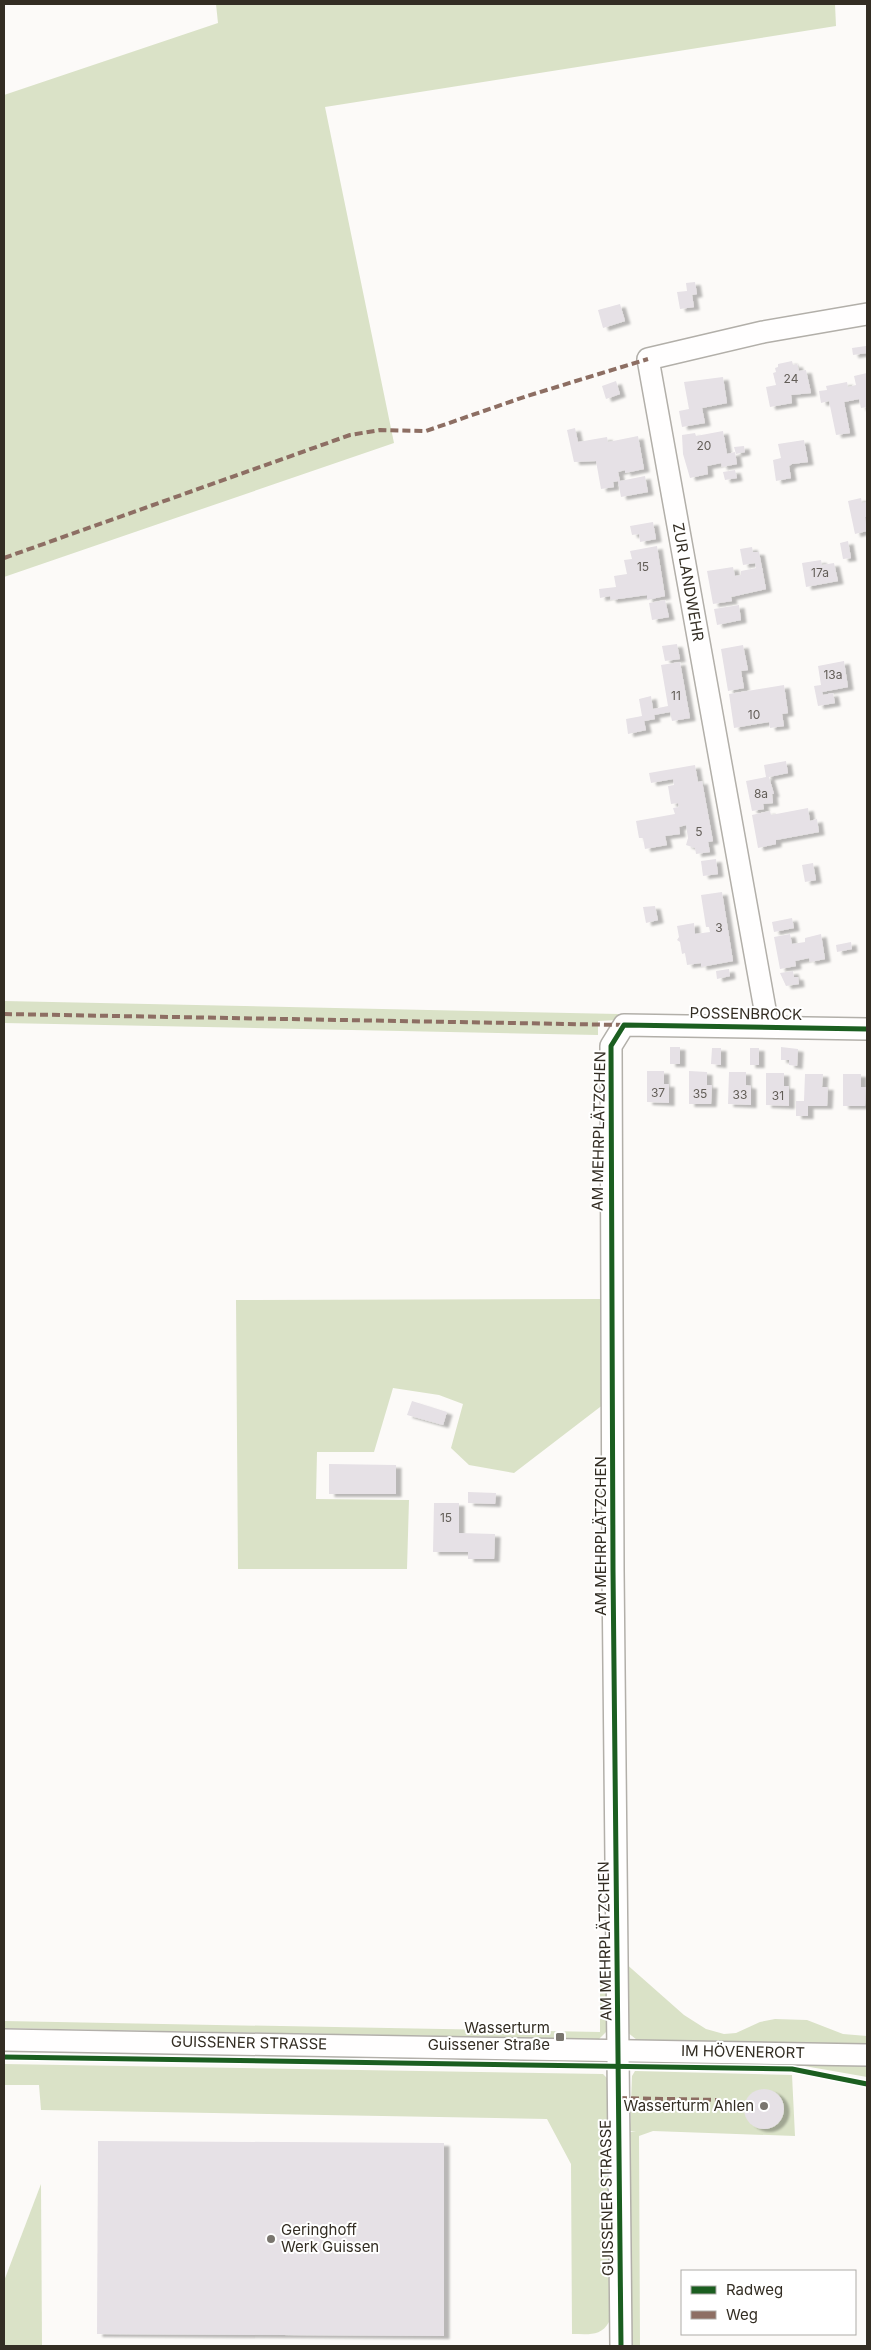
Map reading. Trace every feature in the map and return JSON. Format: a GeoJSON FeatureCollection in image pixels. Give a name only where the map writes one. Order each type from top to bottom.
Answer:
{"type":"FeatureCollection","features":[{"type":"Feature","properties":{"kind":"street","name":"ZUR LANDWEHR"},"geometry":{"type":"LineString","coordinates":[[768,1026],[648,359],[763,332],[867,314]]}},
{"type":"Feature","properties":{"kind":"street","name":"POSSENBROCK"},"geometry":{"type":"LineString","coordinates":[[624,1025],[867,1029]]}},
{"type":"Feature","properties":{"kind":"street","name":"AM MEHRPLÄTZCHEN"},"geometry":{"type":"LineString","coordinates":[[618,2050],[610,1127],[611,1046],[624,1025]]}},
{"type":"Feature","properties":{"kind":"street","name":"GUISSENER STRASSE"},"geometry":{"type":"LineString","coordinates":[[4,2040],[618,2050],[621,2346]]}},
{"type":"Feature","properties":{"kind":"street","name":"IM HÖVENERORT"},"geometry":{"type":"LineString","coordinates":[[618,2050],[867,2055]]}},
{"type":"Feature","properties":{"kind":"green space"},"geometry":{"type":"Polygon","coordinates":[[[216,4],[835,4],[836,26],[325,107],[394,443],[4,577],[4,95],[218,23],[216,4]]]}},
{"type":"Feature","properties":{"kind":"green space"},"geometry":{"type":"Polygon","coordinates":[[[4,1001],[619,1014],[619,1020],[598,1021],[598,1035],[4,1023],[4,1001]]]}},
{"type":"Feature","properties":{"kind":"green space"},"geometry":{"type":"Polygon","coordinates":[[[603,1299],[604,1404],[514,1473],[469,1465],[451,1448],[463,1404],[439,1395],[393,1388],[374,1452],[317,1452],[316,1499],[409,1500],[407,1569],[238,1569],[236,1300],[603,1299]]]}},
{"type":"Feature","properties":{"kind":"green space"},"geometry":{"type":"Polygon","coordinates":[[[607,1942],[610,2028],[599,2039],[4,2028],[4,2021],[600,2032],[600,1980],[607,1942]]]}},
{"type":"Feature","properties":{"kind":"green space"},"geometry":{"type":"Polygon","coordinates":[[[624,1962],[684,2015],[706,2029],[724,2034],[736,2033],[760,2022],[775,2019],[807,2020],[843,2034],[867,2036],[867,2045],[637,2040],[627,2032],[624,1962]]]}},
{"type":"Feature","properties":{"kind":"green space"},"geometry":{"type":"Polygon","coordinates":[[[4,2064],[603,2074],[608,2079],[609,2322],[602,2330],[593,2334],[572,2334],[571,2164],[547,2119],[41,2110],[39,2085],[4,2085],[4,2064]]]}},
{"type":"Feature","properties":{"kind":"green space"},"geometry":{"type":"Polygon","coordinates":[[[793,2064],[867,2066],[867,2077],[793,2064]]]}},
{"type":"Feature","properties":{"kind":"green space"},"geometry":{"type":"Polygon","coordinates":[[[635,2071],[792,2075],[795,2136],[653,2131],[639,2136],[640,2346],[631,2346],[630,2132],[636,2131],[630,2131],[632,2076],[635,2071]]]}},
{"type":"Feature","properties":{"kind":"green space"},"geometry":{"type":"Polygon","coordinates":[[[41,2184],[42,2346],[4,2346],[4,2281],[41,2184]]]}},
{"type":"Feature","properties":{"kind":"building"},"geometry":{"type":"Polygon","coordinates":[[[695,282],[697,294],[692,295],[694,307],[680,309],[677,292],[687,291],[686,283],[695,282]]]}},
{"type":"Feature","properties":{"kind":"building"},"geometry":{"type":"Polygon","coordinates":[[[620,304],[625,321],[603,328],[598,310],[620,304]]]}},
{"type":"Feature","properties":{"kind":"building"},"geometry":{"type":"Polygon","coordinates":[[[866,346],[867,353],[853,355],[852,348],[866,346]]]}},
{"type":"Feature","properties":{"kind":"building"},"geometry":{"type":"Polygon","coordinates":[[[792,361],[793,365],[797,364],[799,371],[806,370],[811,393],[791,395],[792,403],[770,407],[766,387],[776,385],[773,373],[776,372],[775,368],[778,367],[778,364],[792,361]]]}},
{"type":"Feature","properties":{"kind":"building"},"geometry":{"type":"Polygon","coordinates":[[[867,373],[867,407],[861,408],[859,399],[844,402],[850,433],[836,435],[829,401],[821,403],[819,391],[827,390],[826,386],[847,382],[848,387],[856,385],[854,376],[867,373]]]}},
{"type":"Feature","properties":{"kind":"building"},"geometry":{"type":"Polygon","coordinates":[[[723,377],[727,403],[702,408],[705,423],[682,427],[679,411],[689,409],[684,382],[723,377]]]}},
{"type":"Feature","properties":{"kind":"building"},"geometry":{"type":"Polygon","coordinates":[[[616,381],[620,394],[606,399],[602,386],[616,381]]]}},
{"type":"Feature","properties":{"kind":"building"},"geometry":{"type":"Polygon","coordinates":[[[575,428],[578,442],[607,437],[608,442],[638,436],[644,469],[625,473],[625,470],[618,472],[620,481],[645,476],[648,492],[621,497],[618,481],[613,482],[614,487],[601,489],[596,461],[574,462],[567,430],[575,428]]]}},
{"type":"Feature","properties":{"kind":"building"},"geometry":{"type":"Polygon","coordinates":[[[723,431],[727,454],[735,452],[737,464],[722,467],[721,463],[707,466],[708,474],[690,478],[683,454],[682,435],[695,433],[696,436],[723,431]]]}},
{"type":"Feature","properties":{"kind":"building"},"geometry":{"type":"Polygon","coordinates":[[[804,440],[808,462],[792,464],[789,466],[791,478],[776,481],[773,460],[781,458],[778,444],[804,440]]]}},
{"type":"Feature","properties":{"kind":"building"},"geometry":{"type":"Polygon","coordinates":[[[744,446],[745,452],[736,454],[734,447],[744,446]]]}},
{"type":"Feature","properties":{"kind":"building"},"geometry":{"type":"Polygon","coordinates":[[[735,470],[737,478],[725,480],[723,472],[735,470]]]}},
{"type":"Feature","properties":{"kind":"building"},"geometry":{"type":"Polygon","coordinates":[[[861,498],[862,503],[867,502],[867,517],[865,517],[867,531],[855,534],[848,501],[861,498]]]}},
{"type":"Feature","properties":{"kind":"building"},"geometry":{"type":"Polygon","coordinates":[[[653,522],[656,539],[640,542],[639,534],[632,535],[630,526],[653,522]]]}},
{"type":"Feature","properties":{"kind":"building"},"geometry":{"type":"Polygon","coordinates":[[[848,541],[851,558],[843,559],[840,543],[848,541]]]}},
{"type":"Feature","properties":{"kind":"building"},"geometry":{"type":"Polygon","coordinates":[[[657,546],[665,596],[647,600],[647,595],[611,600],[610,596],[600,598],[599,589],[616,587],[614,576],[627,574],[624,560],[632,559],[630,551],[657,546]]]}},
{"type":"Feature","properties":{"kind":"building"},"geometry":{"type":"Polygon","coordinates":[[[752,547],[753,552],[759,552],[766,589],[731,597],[732,601],[713,604],[707,571],[733,567],[735,576],[741,575],[741,571],[756,568],[755,563],[743,565],[740,549],[752,547]]]}},
{"type":"Feature","properties":{"kind":"building"},"geometry":{"type":"Polygon","coordinates":[[[821,560],[822,565],[834,563],[838,581],[806,587],[802,563],[821,560]]]}},
{"type":"Feature","properties":{"kind":"building"},"geometry":{"type":"Polygon","coordinates":[[[665,600],[669,617],[652,620],[649,603],[665,600]]]}},
{"type":"Feature","properties":{"kind":"building"},"geometry":{"type":"Polygon","coordinates":[[[739,605],[741,620],[717,625],[714,609],[739,605]]]}},
{"type":"Feature","properties":{"kind":"building"},"geometry":{"type":"Polygon","coordinates":[[[677,644],[680,659],[665,661],[662,646],[677,644]]]}},
{"type":"Feature","properties":{"kind":"building"},"geometry":{"type":"Polygon","coordinates":[[[743,645],[748,670],[741,671],[744,688],[728,691],[721,649],[743,645]]]}},
{"type":"Feature","properties":{"kind":"building"},"geometry":{"type":"Polygon","coordinates":[[[844,661],[848,687],[822,692],[823,695],[833,693],[835,703],[818,706],[814,686],[821,685],[818,666],[844,661]]]}},
{"type":"Feature","properties":{"kind":"building"},"geometry":{"type":"Polygon","coordinates":[[[680,662],[690,718],[672,721],[670,712],[654,715],[655,719],[644,721],[646,730],[628,734],[626,719],[642,716],[639,699],[651,696],[653,709],[668,706],[661,665],[680,662]]]}},
{"type":"Feature","properties":{"kind":"building"},"geometry":{"type":"Polygon","coordinates":[[[784,685],[788,713],[782,714],[784,726],[770,728],[769,722],[734,728],[729,694],[784,685]]]}},
{"type":"Feature","properties":{"kind":"building"},"geometry":{"type":"Polygon","coordinates":[[[786,761],[788,773],[769,777],[774,794],[772,794],[773,803],[763,804],[764,809],[752,811],[746,781],[766,777],[764,765],[786,761]]]}},
{"type":"Feature","properties":{"kind":"building"},"geometry":{"type":"Polygon","coordinates":[[[695,765],[698,782],[702,781],[713,841],[708,842],[710,852],[696,854],[695,848],[686,845],[688,838],[686,825],[679,827],[680,834],[665,836],[667,845],[645,849],[643,838],[639,838],[636,821],[675,814],[673,808],[679,807],[678,803],[671,804],[668,786],[674,785],[673,779],[651,783],[649,773],[695,765]]]}},
{"type":"Feature","properties":{"kind":"building"},"geometry":{"type":"Polygon","coordinates":[[[808,808],[810,821],[817,819],[819,832],[776,840],[776,844],[758,848],[752,815],[770,811],[771,815],[808,808]]]}},
{"type":"Feature","properties":{"kind":"building"},"geometry":{"type":"Polygon","coordinates":[[[716,859],[718,874],[703,876],[701,861],[716,859]]]}},
{"type":"Feature","properties":{"kind":"building"},"geometry":{"type":"Polygon","coordinates":[[[813,863],[816,880],[805,882],[802,865],[813,863]]]}},
{"type":"Feature","properties":{"kind":"building"},"geometry":{"type":"Polygon","coordinates":[[[722,892],[733,961],[701,967],[701,963],[687,965],[685,953],[682,954],[680,942],[677,940],[679,937],[677,926],[694,923],[695,934],[710,932],[709,927],[706,927],[701,895],[722,892]]]}},
{"type":"Feature","properties":{"kind":"building"},"geometry":{"type":"Polygon","coordinates":[[[655,906],[658,920],[646,923],[643,907],[655,906]]]}},
{"type":"Feature","properties":{"kind":"building"},"geometry":{"type":"Polygon","coordinates":[[[792,918],[794,928],[774,932],[772,922],[792,918]]]}},
{"type":"Feature","properties":{"kind":"building"},"geometry":{"type":"Polygon","coordinates":[[[790,934],[792,944],[805,942],[805,938],[821,934],[825,959],[810,962],[809,958],[795,961],[796,966],[780,969],[774,937],[790,934]]]}},
{"type":"Feature","properties":{"kind":"building"},"geometry":{"type":"Polygon","coordinates":[[[851,942],[852,949],[837,952],[836,945],[851,942]]]}},
{"type":"Feature","properties":{"kind":"building"},"geometry":{"type":"Polygon","coordinates":[[[729,969],[730,976],[717,979],[716,971],[729,969]]]}},
{"type":"Feature","properties":{"kind":"building"},"geometry":{"type":"Polygon","coordinates":[[[793,971],[794,977],[798,977],[799,984],[786,986],[780,973],[793,971]]]}},
{"type":"Feature","properties":{"kind":"building"},"geometry":{"type":"Polygon","coordinates":[[[670,1047],[680,1047],[680,1064],[670,1064],[670,1047]]]}},
{"type":"Feature","properties":{"kind":"building"},"geometry":{"type":"Polygon","coordinates":[[[781,1047],[798,1049],[797,1066],[789,1065],[789,1060],[781,1060],[781,1047]]]}},
{"type":"Feature","properties":{"kind":"building"},"geometry":{"type":"Polygon","coordinates":[[[712,1048],[721,1048],[721,1065],[711,1064],[712,1048]]]}},
{"type":"Feature","properties":{"kind":"building"},"geometry":{"type":"Polygon","coordinates":[[[750,1048],[759,1048],[759,1065],[750,1065],[750,1048]]]}},
{"type":"Feature","properties":{"kind":"building"},"geometry":{"type":"Polygon","coordinates":[[[647,1071],[664,1071],[664,1084],[669,1084],[669,1103],[647,1102],[647,1071]]]}},
{"type":"Feature","properties":{"kind":"building"},"geometry":{"type":"Polygon","coordinates":[[[689,1071],[707,1072],[707,1085],[712,1085],[711,1104],[689,1104],[689,1071]]]}},
{"type":"Feature","properties":{"kind":"building"},"geometry":{"type":"Polygon","coordinates":[[[729,1072],[746,1072],[746,1085],[751,1086],[751,1105],[728,1104],[729,1072]]]}},
{"type":"Feature","properties":{"kind":"building"},"geometry":{"type":"Polygon","coordinates":[[[766,1073],[784,1073],[784,1086],[789,1086],[789,1106],[766,1105],[766,1073]]]}},
{"type":"Feature","properties":{"kind":"building"},"geometry":{"type":"Polygon","coordinates":[[[805,1074],[823,1074],[822,1087],[828,1087],[827,1106],[808,1106],[808,1116],[796,1116],[796,1101],[804,1101],[805,1074]]]}},
{"type":"Feature","properties":{"kind":"building"},"geometry":{"type":"Polygon","coordinates":[[[843,1074],[861,1074],[861,1087],[866,1087],[865,1106],[843,1106],[843,1074]]]}},
{"type":"Feature","properties":{"kind":"building"},"geometry":{"type":"Polygon","coordinates":[[[412,1401],[447,1412],[443,1425],[407,1415],[412,1401]]]}},
{"type":"Feature","properties":{"kind":"building"},"geometry":{"type":"Polygon","coordinates":[[[329,1464],[396,1465],[396,1494],[329,1494],[329,1464]]]}},
{"type":"Feature","properties":{"kind":"building"},"geometry":{"type":"Polygon","coordinates":[[[468,1492],[496,1493],[495,1504],[468,1503],[468,1492]]]}},
{"type":"Feature","properties":{"kind":"building"},"geometry":{"type":"Polygon","coordinates":[[[434,1503],[459,1503],[459,1533],[495,1534],[494,1559],[468,1559],[468,1552],[433,1552],[434,1503]]]}},
{"type":"Feature","properties":{"kind":"building","name":"Wasserturm Ahlen"},"geometry":{"type":"Polygon","coordinates":[[[764,2089],[778,2095],[784,2109],[778,2123],[764,2129],[750,2123],[744,2109],[750,2095],[764,2089]]]}},
{"type":"Feature","properties":{"kind":"building","name":"Geringhoff Werk Guissen"},"geometry":{"type":"Polygon","coordinates":[[[98,2141],[444,2143],[444,2336],[97,2334],[98,2141]]]}},
{"type":"Feature","properties":{"kind":"marked path"},"geometry":{"type":"LineString","coordinates":[[4,558],[350,435],[380,430],[426,431],[527,396],[648,359]]}},
{"type":"Feature","properties":{"kind":"marked path"},"geometry":{"type":"LineString","coordinates":[[4,1014],[624,1025]]}},
{"type":"Feature","properties":{"kind":"marked path"},"geometry":{"type":"LineString","coordinates":[[619,2098],[719,2100]]}},
{"type":"Feature","properties":{"kind":"cycle path"},"geometry":{"type":"LineString","coordinates":[[621,2346],[613,1570],[611,1046],[624,1025],[867,1029]]}},
{"type":"Feature","properties":{"kind":"cycle path"},"geometry":{"type":"LineString","coordinates":[[4,2057],[792,2069],[867,2084]]}},
{"type":"Feature","properties":{"kind":"place","name":"Wasserturm Guissener Straße"},"geometry":{"type":"Point","coordinates":[560,2037]}},
{"type":"Feature","properties":{"kind":"place","name":"Wasserturm Ahlen"},"geometry":{"type":"Point","coordinates":[764,2106]}},
{"type":"Feature","properties":{"kind":"place","name":"Geringhoff Werk Guissen"},"geometry":{"type":"Point","coordinates":[271,2239]}}]}
